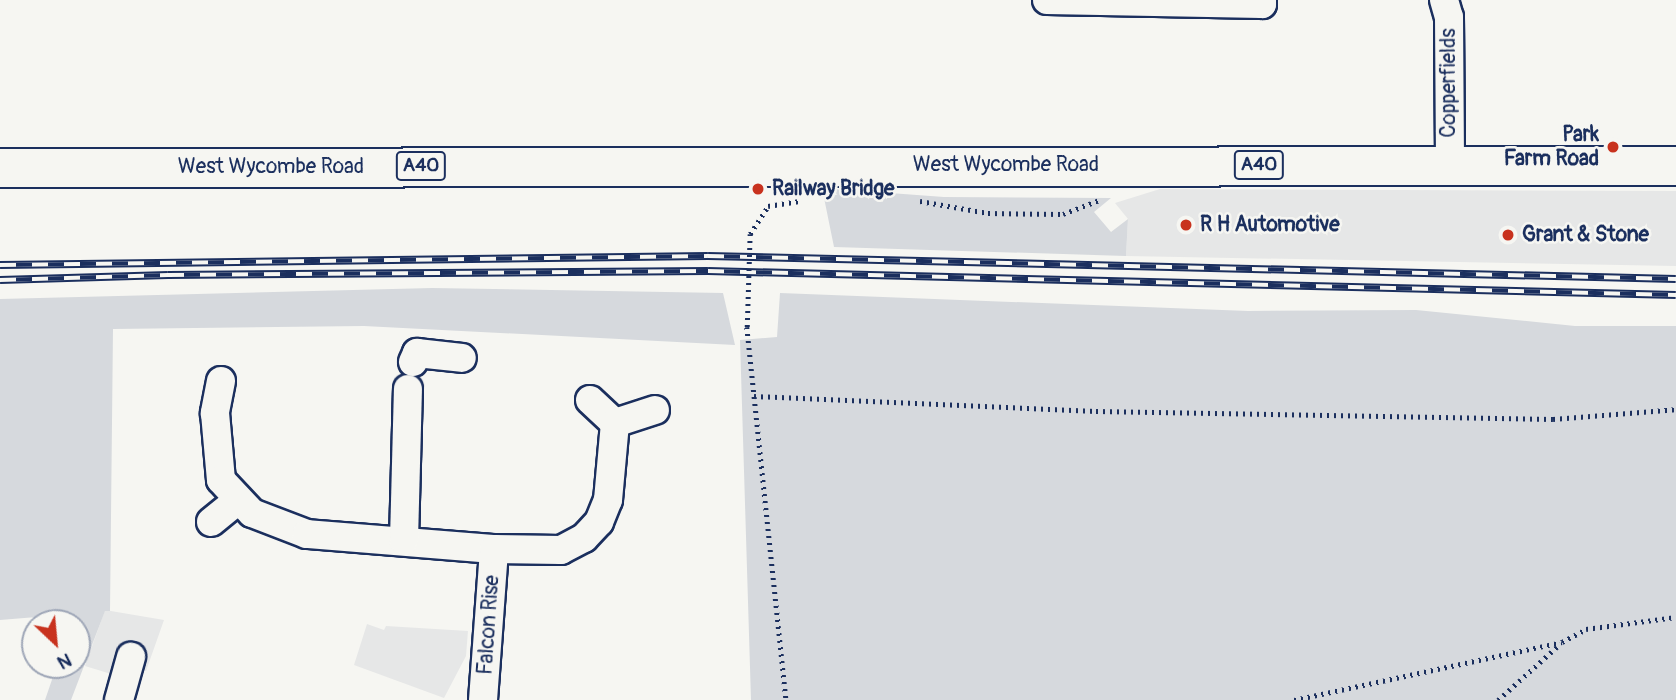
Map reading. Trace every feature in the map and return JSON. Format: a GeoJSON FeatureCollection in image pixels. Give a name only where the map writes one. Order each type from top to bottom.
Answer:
{"type":"FeatureCollection","features":[{"type":"Feature","properties":{"kind":"highway","name":"West Wycombe Road"},"geometry":{"type":"LineString","coordinates":[[0,168],[1676,166]]}},
{"type":"Feature","properties":{"kind":"street"},"geometry":{"type":"LineString","coordinates":[[1047,0],[1262,4],[1262,0]]}},
{"type":"Feature","properties":{"kind":"street","name":"Copperfields"},"geometry":{"type":"LineString","coordinates":[[1444,0],[1449,17],[1450,167]]}},
{"type":"Feature","properties":{"kind":"street"},"geometry":{"type":"LineString","coordinates":[[404,540],[409,389],[417,353],[462,358]]}},
{"type":"Feature","properties":{"kind":"street","name":"Falcon Rise"},"geometry":{"type":"LineString","coordinates":[[221,381],[215,413],[221,480],[238,500],[276,525],[307,534],[404,540],[495,550],[561,550],[584,538],[599,522],[608,500],[615,423]]}},
{"type":"Feature","properties":{"kind":"street"},"geometry":{"type":"LineString","coordinates":[[590,400],[615,423],[655,410]]}},
{"type":"Feature","properties":{"kind":"street"},"geometry":{"type":"LineString","coordinates":[[211,522],[238,500]]}},
{"type":"Feature","properties":{"kind":"street","name":"Falcon Rise"},"geometry":{"type":"LineString","coordinates":[[483,700],[495,550]]}},
{"type":"Feature","properties":{"kind":"street"},"geometry":{"type":"LineString","coordinates":[[119,700],[131,657]]}},
{"type":"Feature","properties":{"kind":"path"},"geometry":{"type":"LineString","coordinates":[[908,199],[988,213],[1063,214],[1112,196]]}},
{"type":"Feature","properties":{"kind":"path"},"geometry":{"type":"LineString","coordinates":[[786,700],[747,327],[750,234],[768,206],[805,200]]}},
{"type":"Feature","properties":{"kind":"path"},"geometry":{"type":"LineString","coordinates":[[754,396],[1069,410],[1525,419],[1676,409]]}},
{"type":"Feature","properties":{"kind":"path"},"geometry":{"type":"LineString","coordinates":[[1498,700],[1562,642],[1586,629],[1676,617]]}},
{"type":"Feature","properties":{"kind":"path"},"geometry":{"type":"LineString","coordinates":[[1294,700],[1562,642]]}},
{"type":"Feature","properties":{"kind":"shaded area"},"geometry":{"type":"Polygon","coordinates":[[[822,188],[944,197],[1111,198],[1094,212],[1111,232],[1128,219],[1126,256],[834,247],[822,188]]]}},
{"type":"Feature","properties":{"kind":"shaded area"},"geometry":{"type":"Polygon","coordinates":[[[1160,189],[1676,191],[1676,266],[1126,256],[1128,219],[1115,203],[1160,189]]]}},
{"type":"Feature","properties":{"kind":"shaded area"},"geometry":{"type":"Polygon","coordinates":[[[432,288],[723,293],[735,345],[364,326],[113,329],[110,611],[105,611],[91,648],[91,609],[21,609],[21,618],[0,620],[0,299],[432,288]]]}},
{"type":"Feature","properties":{"kind":"shaded area"},"geometry":{"type":"Polygon","coordinates":[[[780,293],[1248,311],[1416,310],[1575,326],[1676,326],[1676,700],[751,700],[740,340],[777,337],[780,293]]]}},
{"type":"Feature","properties":{"kind":"shaded area"},"geometry":{"type":"Polygon","coordinates":[[[105,610],[164,620],[146,671],[137,669],[121,677],[91,668],[91,649],[105,610]]]}},
{"type":"Feature","properties":{"kind":"shaded area"},"geometry":{"type":"Polygon","coordinates":[[[367,624],[384,630],[386,626],[468,631],[466,656],[444,698],[354,665],[367,624]]]}},
{"type":"Feature","properties":{"kind":"shaded area"},"geometry":{"type":"Polygon","coordinates":[[[52,679],[79,679],[71,700],[45,700],[52,679]]]}},
{"type":"Feature","properties":{"kind":"railway"},"geometry":{"type":"LineString","coordinates":[[0,265],[708,256],[1676,279]]}},
{"type":"Feature","properties":{"kind":"railway"},"geometry":{"type":"LineString","coordinates":[[0,280],[168,275],[708,271],[1676,295]]}},
{"type":"Feature","properties":{"kind":"place","name":"Park Farm Road"},"geometry":{"type":"Point","coordinates":[1613,147]}},
{"type":"Feature","properties":{"kind":"place","name":"Railway Bridge"},"geometry":{"type":"Point","coordinates":[758,189]}},
{"type":"Feature","properties":{"kind":"place","name":"R H Automotive"},"geometry":{"type":"Point","coordinates":[1186,225]}},
{"type":"Feature","properties":{"kind":"place","name":"Grant & Stone"},"geometry":{"type":"Point","coordinates":[1508,235]}}]}
